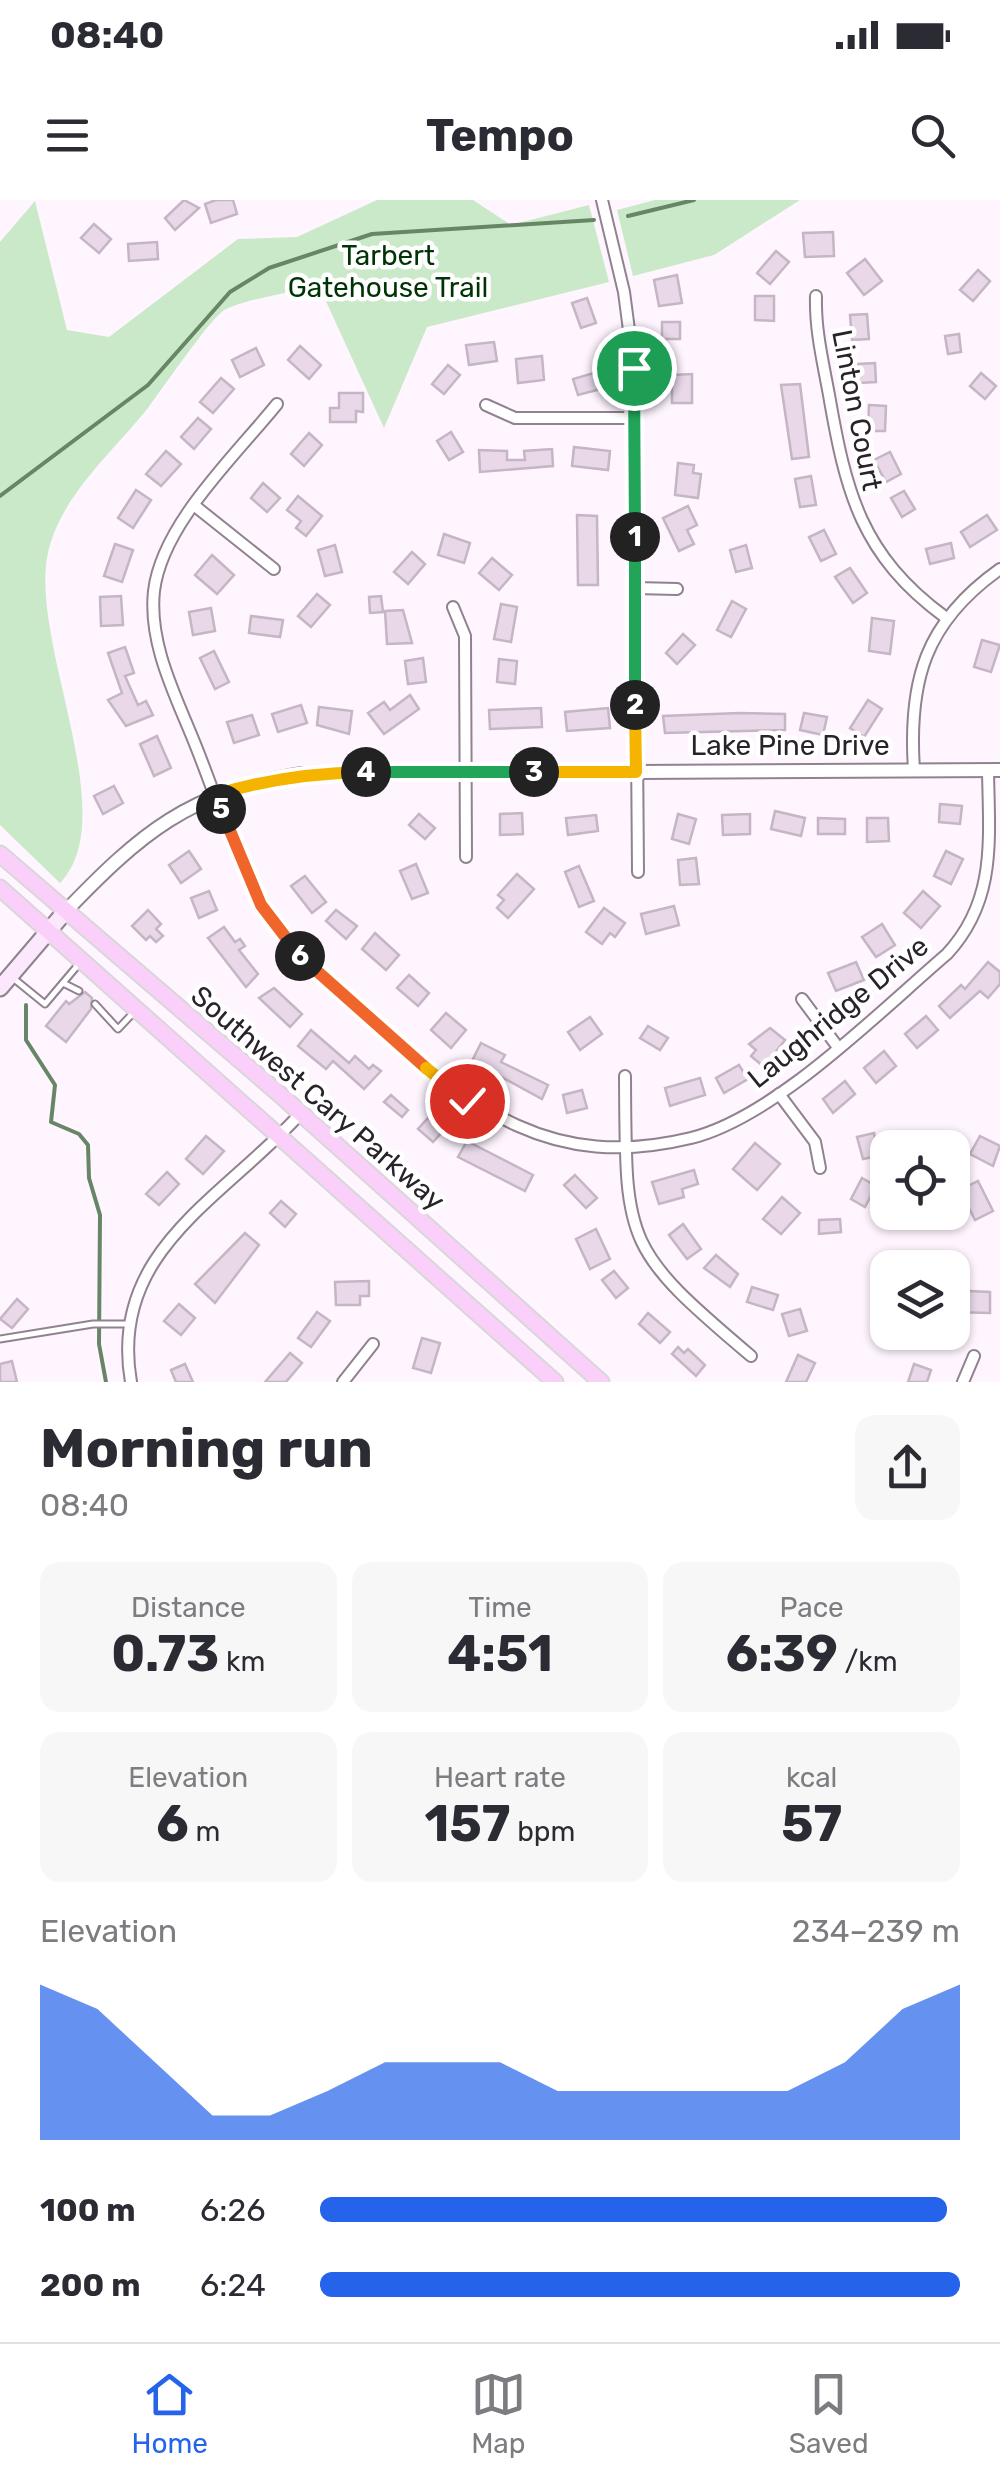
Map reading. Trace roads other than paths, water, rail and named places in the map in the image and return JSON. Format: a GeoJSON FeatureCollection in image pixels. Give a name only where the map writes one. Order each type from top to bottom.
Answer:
{"type":"FeatureCollection","features":[{"type":"Feature","properties":{"kind":"main road","name":"Southwest Cary Parkway"},"geometry":{"type":"LineString","coordinates":[[0,854],[601,1382]]}},
{"type":"Feature","properties":{"kind":"main road","name":"Southwest Cary Parkway"},"geometry":{"type":"LineString","coordinates":[[0,888],[556,1382]]}},
{"type":"Feature","properties":{"kind":"main road","name":"Lake Pine Drive"},"geometry":{"type":"LineString","coordinates":[[5,982],[64,913]]}},
{"type":"Feature","properties":{"kind":"street"},"geometry":{"type":"LineString","coordinates":[[602,200],[624,292],[636,418],[638,872]]}},
{"type":"Feature","properties":{"kind":"street","name":"Linton Court"},"geometry":{"type":"LineString","coordinates":[[816,296],[816,318],[838,449],[855,511],[895,576],[945,618]]}},
{"type":"Feature","properties":{"kind":"street","name":"Laughridge Drive"},"geometry":{"type":"LineString","coordinates":[[276,404],[195,506],[163,554],[153,610],[160,653],[251,883],[282,935],[315,972],[426,1067],[500,1120],[569,1142],[625,1148],[714,1131],[778,1094],[947,954],[968,928],[987,882],[994,770]]}},
{"type":"Feature","properties":{"kind":"street"},"geometry":{"type":"LineString","coordinates":[[486,405],[515,418],[636,418]]}},
{"type":"Feature","properties":{"kind":"street"},"geometry":{"type":"LineString","coordinates":[[195,506],[274,570]]}},
{"type":"Feature","properties":{"kind":"street"},"geometry":{"type":"LineString","coordinates":[[914,770],[915,692],[945,618],[1000,570]]}},
{"type":"Feature","properties":{"kind":"street"},"geometry":{"type":"LineString","coordinates":[[634,588],[677,589]]}},
{"type":"Feature","properties":{"kind":"street"},"geometry":{"type":"LineString","coordinates":[[453,607],[465,636],[466,858]]}},
{"type":"Feature","properties":{"kind":"street","name":"Lake Pine Drive"},"geometry":{"type":"LineString","coordinates":[[64,913],[130,845],[215,795],[302,774],[994,770]]}},
{"type":"Feature","properties":{"kind":"street"},"geometry":{"type":"LineString","coordinates":[[802,999],[837,1046]]}},
{"type":"Feature","properties":{"kind":"street"},"geometry":{"type":"LineString","coordinates":[[625,1076],[630,1218],[644,1251],[664,1280],[751,1356]]}},
{"type":"Feature","properties":{"kind":"street"},"geometry":{"type":"LineString","coordinates":[[778,1094],[815,1142],[820,1168]]}},
{"type":"Feature","properties":{"kind":"street"},"geometry":{"type":"LineString","coordinates":[[132,1382],[128,1324],[137,1287],[158,1253],[300,1114]]}},
{"type":"Feature","properties":{"kind":"street"},"geometry":{"type":"LineString","coordinates":[[343,1382],[374,1344]]}},
{"type":"Feature","properties":{"kind":"street"},"geometry":{"type":"LineString","coordinates":[[963,1382],[974,1356]]}},
{"type":"Feature","properties":{"kind":"lane"},"geometry":{"type":"LineString","coordinates":[[5,982],[45,1004],[82,961]]}},
{"type":"Feature","properties":{"kind":"lane"},"geometry":{"type":"LineString","coordinates":[[63,983],[75,993]]}},
{"type":"Feature","properties":{"kind":"lane"},"geometry":{"type":"LineString","coordinates":[[94,1008],[118,1028],[137,1008]]}},
{"type":"Feature","properties":{"kind":"lane"},"geometry":{"type":"LineString","coordinates":[[0,1339],[93,1324],[128,1324]]}},
{"type":"Feature","properties":{"kind":"waterway"},"geometry":{"type":"LineString","coordinates":[[628,216],[694,200]]}},
{"type":"Feature","properties":{"kind":"waterway"},"geometry":{"type":"LineString","coordinates":[[0,496],[148,385],[230,292],[269,268],[372,234],[594,220]]}},
{"type":"Feature","properties":{"kind":"waterway"},"geometry":{"type":"LineString","coordinates":[[26,1005],[26,1040],[55,1085],[51,1122],[79,1134],[88,1145],[89,1178],[100,1215],[99,1344],[106,1382]]}},
{"type":"Feature","properties":{"kind":"park label","name":"Tarbert Gatehouse Trail"},"geometry":{"type":"Point","coordinates":[388,271]}}]}
